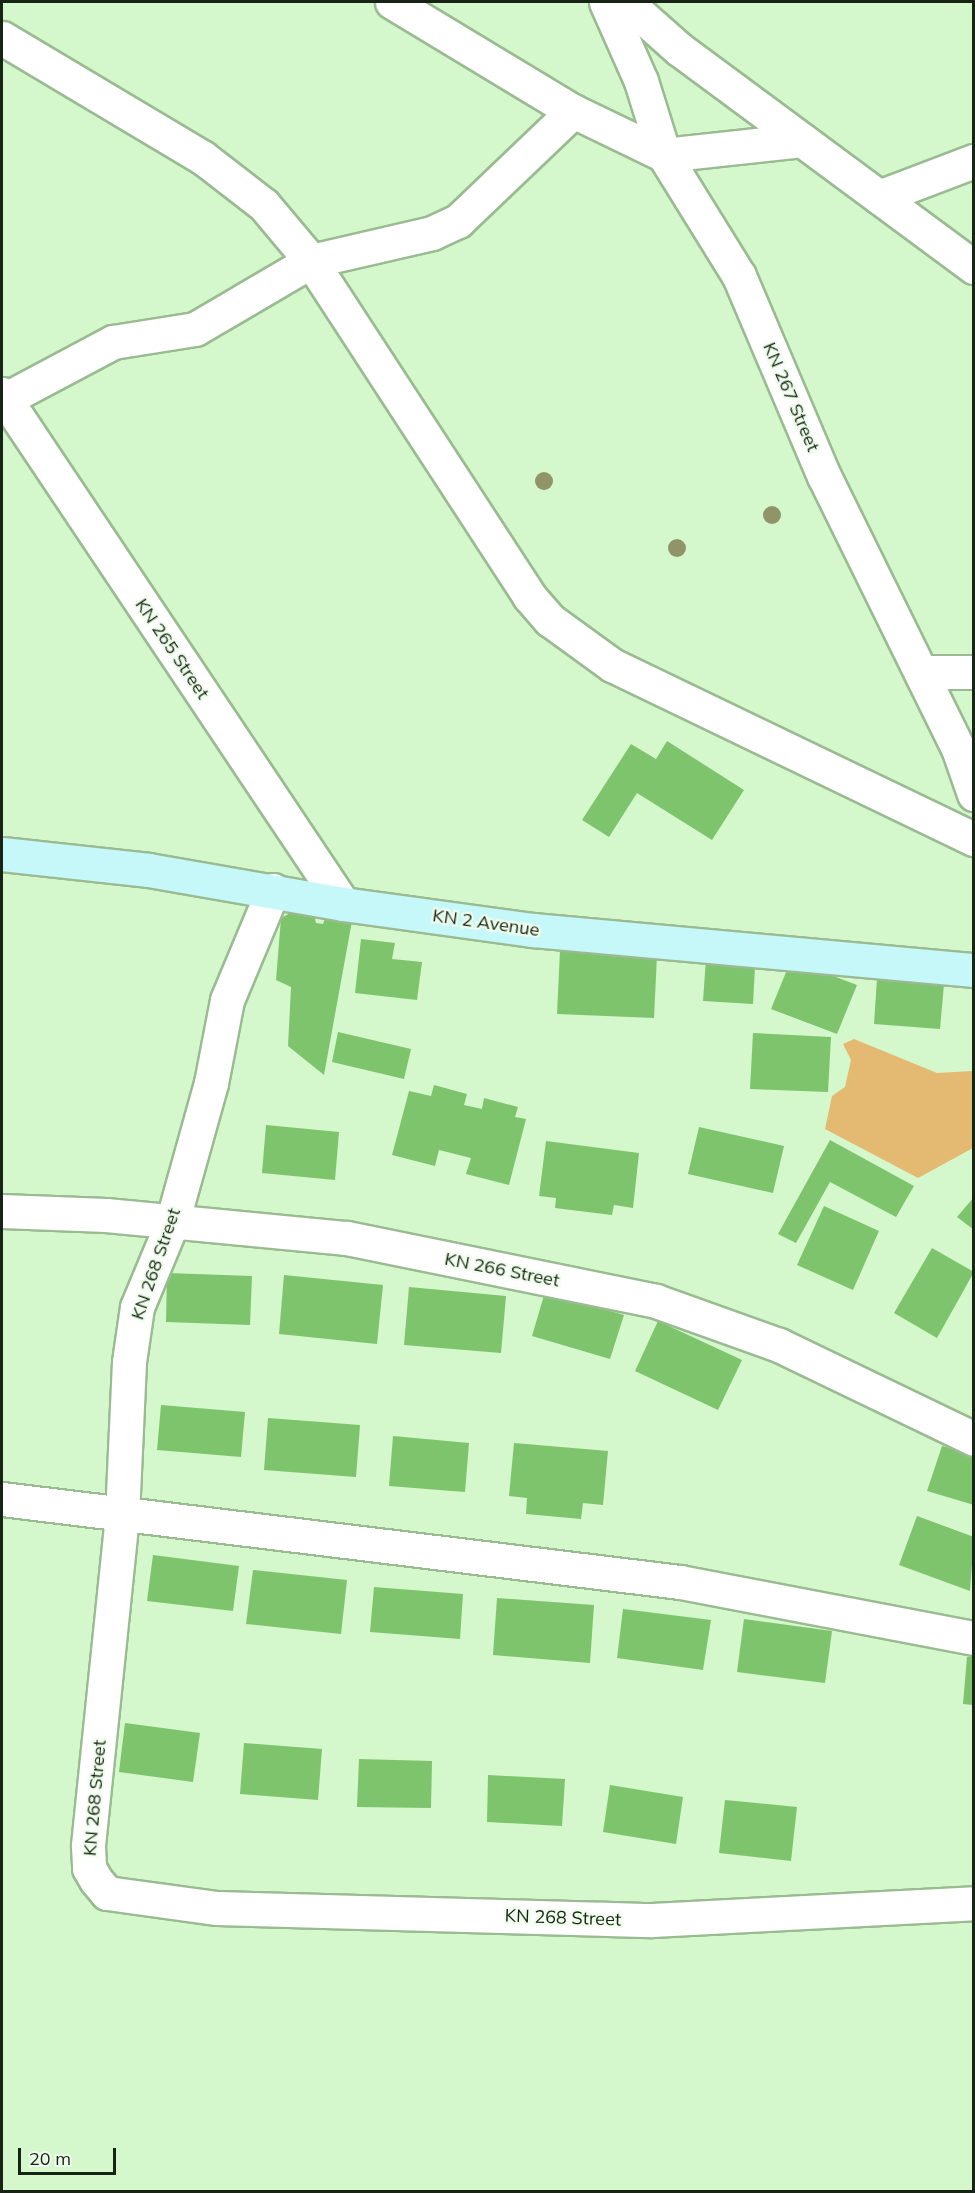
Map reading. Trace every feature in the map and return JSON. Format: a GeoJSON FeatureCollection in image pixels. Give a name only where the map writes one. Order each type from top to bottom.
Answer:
{"type":"FeatureCollection","features":[{"type":"Feature","properties":{"kind":"main road","name":"KN 2 Avenue"},"geometry":{"type":"LineString","coordinates":[[2,854],[149,870],[343,904],[533,930],[974,970]]}},
{"type":"Feature","properties":{"kind":"street"},"geometry":{"type":"LineString","coordinates":[[392,2],[573,111],[664,155],[802,140]]}},
{"type":"Feature","properties":{"kind":"street","name":"KN 267 Street"},"geometry":{"type":"LineString","coordinates":[[606,2],[641,81],[664,155],[740,276],[824,476],[921,672],[966,739],[974,794]]}},
{"type":"Feature","properties":{"kind":"street"},"geometry":{"type":"LineString","coordinates":[[626,2],[680,49],[974,267]]}},
{"type":"Feature","properties":{"kind":"street"},"geometry":{"type":"LineString","coordinates":[[2,38],[202,157],[264,205],[311,261],[529,596],[550,620],[612,665],[974,839]]}},
{"type":"Feature","properties":{"kind":"street"},"geometry":{"type":"LineString","coordinates":[[2,397],[113,342],[195,329],[311,261],[432,233],[458,221],[573,111]]}},
{"type":"Feature","properties":{"kind":"street"},"geometry":{"type":"LineString","coordinates":[[879,197],[974,161]]}},
{"type":"Feature","properties":{"kind":"street","name":"KN 265 Street"},"geometry":{"type":"LineString","coordinates":[[2,397],[343,904]]}},
{"type":"Feature","properties":{"kind":"street"},"geometry":{"type":"LineString","coordinates":[[921,672],[974,672]]}},
{"type":"Feature","properties":{"kind":"street","name":"KN 268 Street"},"geometry":{"type":"LineString","coordinates":[[273,890],[227,1000],[211,1083],[172,1223],[137,1307],[129,1362],[122,1516],[88,1846],[89,1869],[107,1893],[217,1908],[652,1920],[974,1903]]}},
{"type":"Feature","properties":{"kind":"street","name":"KN 266 Street"},"geometry":{"type":"LineString","coordinates":[[2,1211],[106,1215],[347,1238],[656,1301],[779,1345],[974,1440]]}},
{"type":"Feature","properties":{"kind":"street"},"geometry":{"type":"LineString","coordinates":[[2,1499],[122,1516],[680,1582],[974,1638]]}},
{"type":"Feature","properties":{"kind":"shaded area"},"geometry":{"type":"Polygon","coordinates":[[[854,1039],[937,1073],[973,1071],[973,1148],[918,1178],[825,1129],[832,1096],[845,1087],[851,1060],[843,1044],[854,1039]]]}},
{"type":"Feature","properties":{"kind":"building"},"geometry":{"type":"Polygon","coordinates":[[[667,741],[744,790],[712,840],[637,793],[609,837],[582,820],[631,744],[656,759],[667,741]]]}},
{"type":"Feature","properties":{"kind":"building"},"geometry":{"type":"Polygon","coordinates":[[[311,902],[316,923],[323,924],[330,905],[354,910],[324,1075],[288,1046],[291,987],[276,980],[281,918],[311,902]]]}},
{"type":"Feature","properties":{"kind":"building"},"geometry":{"type":"Polygon","coordinates":[[[361,939],[395,943],[392,959],[422,962],[417,1000],[355,993],[361,939]]]}},
{"type":"Feature","properties":{"kind":"building"},"geometry":{"type":"Polygon","coordinates":[[[707,945],[756,948],[753,1004],[703,1001],[707,945]]]}},
{"type":"Feature","properties":{"kind":"building"},"geometry":{"type":"Polygon","coordinates":[[[560,951],[657,955],[654,1018],[557,1014],[560,951]]]}},
{"type":"Feature","properties":{"kind":"building"},"geometry":{"type":"Polygon","coordinates":[[[791,960],[857,985],[837,1034],[771,1009],[791,960]]]}},
{"type":"Feature","properties":{"kind":"building"},"geometry":{"type":"Polygon","coordinates":[[[877,979],[944,984],[940,1029],[874,1024],[877,979]]]}},
{"type":"Feature","properties":{"kind":"building"},"geometry":{"type":"Polygon","coordinates":[[[338,1032],[411,1049],[404,1079],[332,1062],[338,1032]]]}},
{"type":"Feature","properties":{"kind":"building"},"geometry":{"type":"Polygon","coordinates":[[[753,1033],[831,1037],[828,1092],[750,1089],[753,1033]]]}},
{"type":"Feature","properties":{"kind":"building"},"geometry":{"type":"Polygon","coordinates":[[[434,1085],[467,1094],[464,1105],[482,1109],[484,1098],[518,1107],[515,1117],[526,1119],[509,1185],[466,1174],[471,1158],[439,1150],[435,1166],[392,1155],[409,1091],[431,1096],[434,1085]]]}},
{"type":"Feature","properties":{"kind":"building"},"geometry":{"type":"Polygon","coordinates":[[[266,1125],[339,1132],[335,1180],[262,1173],[266,1125]]]}},
{"type":"Feature","properties":{"kind":"building"},"geometry":{"type":"Polygon","coordinates":[[[699,1127],[784,1146],[773,1193],[688,1174],[699,1127]]]}},
{"type":"Feature","properties":{"kind":"building"},"geometry":{"type":"Polygon","coordinates":[[[830,1140],[914,1186],[896,1217],[830,1182],[796,1243],[778,1234],[830,1140]]]}},
{"type":"Feature","properties":{"kind":"building"},"geometry":{"type":"Polygon","coordinates":[[[546,1141],[639,1153],[633,1208],[614,1205],[612,1215],[555,1208],[556,1198],[539,1196],[546,1141]]]}},
{"type":"Feature","properties":{"kind":"building"},"geometry":{"type":"Polygon","coordinates":[[[974,1197],[974,1230],[957,1217],[974,1197]]]}},
{"type":"Feature","properties":{"kind":"building"},"geometry":{"type":"Polygon","coordinates":[[[824,1206],[879,1231],[853,1290],[797,1265],[824,1206]]]}},
{"type":"Feature","properties":{"kind":"building"},"geometry":{"type":"Polygon","coordinates":[[[932,1248],[974,1272],[937,1338],[894,1313],[932,1248]]]}},
{"type":"Feature","properties":{"kind":"building"},"geometry":{"type":"Polygon","coordinates":[[[167,1273],[252,1276],[250,1325],[166,1322],[167,1273]]]}},
{"type":"Feature","properties":{"kind":"building"},"geometry":{"type":"Polygon","coordinates":[[[284,1275],[383,1285],[377,1344],[279,1334],[284,1275]]]}},
{"type":"Feature","properties":{"kind":"building"},"geometry":{"type":"Polygon","coordinates":[[[409,1287],[506,1296],[501,1353],[404,1345],[409,1287]]]}},
{"type":"Feature","properties":{"kind":"building"},"geometry":{"type":"Polygon","coordinates":[[[545,1292],[624,1315],[610,1359],[532,1336],[545,1292]]]}},
{"type":"Feature","properties":{"kind":"building"},"geometry":{"type":"Polygon","coordinates":[[[658,1321],[742,1360],[718,1410],[635,1371],[658,1321]]]}},
{"type":"Feature","properties":{"kind":"building"},"geometry":{"type":"Polygon","coordinates":[[[161,1405],[245,1412],[241,1457],[157,1450],[161,1405]]]}},
{"type":"Feature","properties":{"kind":"building"},"geometry":{"type":"Polygon","coordinates":[[[268,1418],[360,1425],[356,1477],[264,1470],[268,1418]]]}},
{"type":"Feature","properties":{"kind":"building"},"geometry":{"type":"Polygon","coordinates":[[[393,1436],[469,1443],[465,1492],[389,1486],[393,1436]]]}},
{"type":"Feature","properties":{"kind":"building"},"geometry":{"type":"Polygon","coordinates":[[[514,1443],[608,1451],[603,1505],[583,1503],[581,1519],[526,1514],[527,1498],[509,1496],[514,1443]]]}},
{"type":"Feature","properties":{"kind":"building"},"geometry":{"type":"Polygon","coordinates":[[[942,1446],[974,1455],[974,1505],[927,1491],[942,1446]]]}},
{"type":"Feature","properties":{"kind":"building"},"geometry":{"type":"Polygon","coordinates":[[[917,1516],[974,1537],[970,1591],[899,1565],[917,1516]]]}},
{"type":"Feature","properties":{"kind":"building"},"geometry":{"type":"Polygon","coordinates":[[[153,1555],[239,1566],[233,1611],[147,1601],[153,1555]]]}},
{"type":"Feature","properties":{"kind":"building"},"geometry":{"type":"Polygon","coordinates":[[[253,1570],[347,1580],[341,1634],[246,1624],[253,1570]]]}},
{"type":"Feature","properties":{"kind":"building"},"geometry":{"type":"Polygon","coordinates":[[[374,1587],[463,1594],[460,1639],[370,1632],[374,1587]]]}},
{"type":"Feature","properties":{"kind":"building"},"geometry":{"type":"Polygon","coordinates":[[[497,1598],[594,1605],[590,1663],[493,1655],[497,1598]]]}},
{"type":"Feature","properties":{"kind":"building"},"geometry":{"type":"Polygon","coordinates":[[[623,1609],[711,1620],[703,1670],[617,1658],[623,1609]]]}},
{"type":"Feature","properties":{"kind":"building"},"geometry":{"type":"Polygon","coordinates":[[[744,1619],[832,1631],[825,1683],[737,1672],[744,1619]]]}},
{"type":"Feature","properties":{"kind":"building"},"geometry":{"type":"Polygon","coordinates":[[[967,1657],[974,1657],[974,1705],[963,1704],[967,1657]]]}},
{"type":"Feature","properties":{"kind":"building"},"geometry":{"type":"Polygon","coordinates":[[[125,1723],[200,1733],[193,1782],[119,1772],[125,1723]]]}},
{"type":"Feature","properties":{"kind":"building"},"geometry":{"type":"Polygon","coordinates":[[[244,1743],[322,1749],[318,1800],[240,1794],[244,1743]]]}},
{"type":"Feature","properties":{"kind":"building"},"geometry":{"type":"Polygon","coordinates":[[[359,1759],[432,1761],[431,1808],[357,1807],[359,1759]]]}},
{"type":"Feature","properties":{"kind":"building"},"geometry":{"type":"Polygon","coordinates":[[[488,1775],[565,1779],[562,1826],[487,1822],[488,1775]]]}},
{"type":"Feature","properties":{"kind":"building"},"geometry":{"type":"Polygon","coordinates":[[[610,1785],[683,1797],[676,1844],[603,1832],[610,1785]]]}},
{"type":"Feature","properties":{"kind":"building"},"geometry":{"type":"Polygon","coordinates":[[[725,1800],[797,1807],[791,1861],[719,1853],[725,1800]]]}}]}
